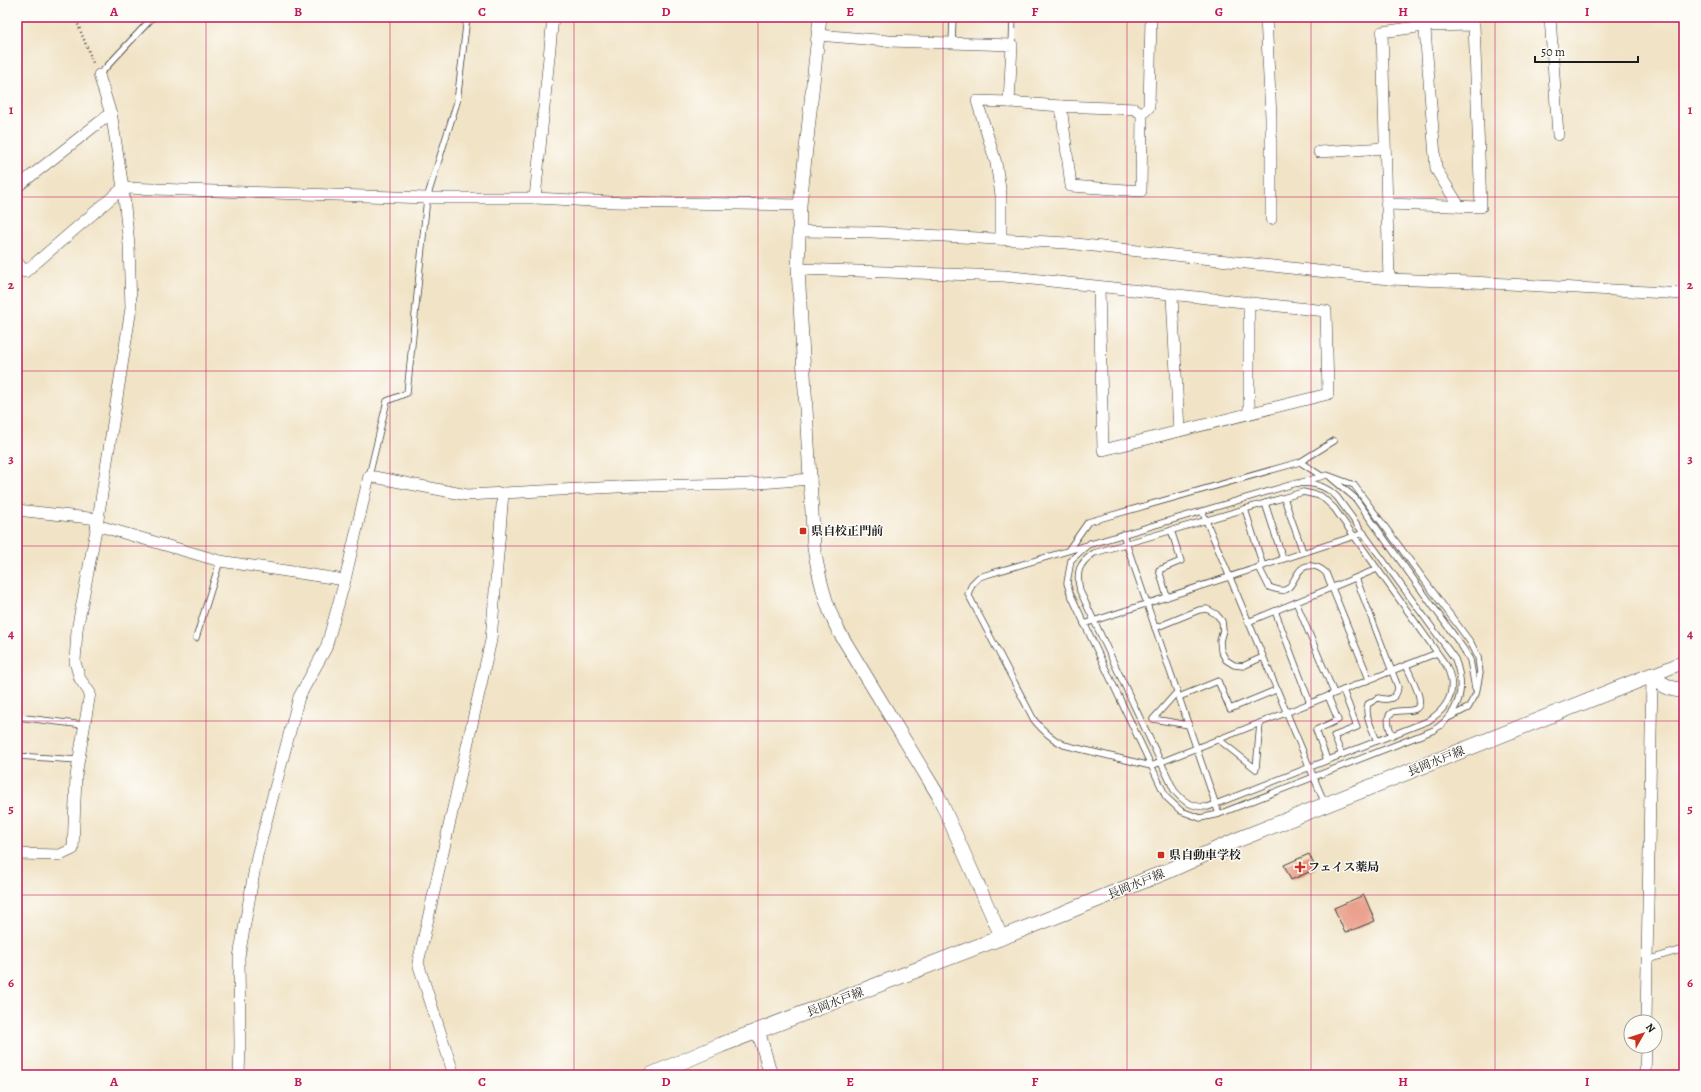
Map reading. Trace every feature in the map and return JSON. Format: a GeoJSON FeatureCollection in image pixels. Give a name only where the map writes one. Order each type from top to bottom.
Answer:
{"type":"FeatureCollection","features":[{"type":"Feature","properties":{"kind":"main road","name":"長岡水戸線"},"geometry":{"type":"LineString","coordinates":[[651,1075],[758,1030],[1002,938],[1168,871],[1237,840],[1652,675]]}},
{"type":"Feature","properties":{"kind":"main road"},"geometry":{"type":"LineString","coordinates":[[1652,675],[1662,686],[1677,690],[1684,690]]}},
{"type":"Feature","properties":{"kind":"street"},"geometry":{"type":"LineString","coordinates":[[535,198],[553,17]]}},
{"type":"Feature","properties":{"kind":"street"},"geometry":{"type":"LineString","coordinates":[[820,17],[800,205],[798,269],[814,548],[821,588],[830,614],[869,684],[902,734],[938,795],[1002,938]]}},
{"type":"Feature","properties":{"kind":"street"},"geometry":{"type":"LineString","coordinates":[[1061,106],[1072,186],[1141,191],[1142,114],[1149,107],[1151,17]]}},
{"type":"Feature","properties":{"kind":"street"},"geometry":{"type":"LineString","coordinates":[[1266,17],[1271,117],[1271,219]]}},
{"type":"Feature","properties":{"kind":"street"},"geometry":{"type":"LineString","coordinates":[[1550,17],[1558,135]]}},
{"type":"Feature","properties":{"kind":"street"},"geometry":{"type":"LineString","coordinates":[[1424,22],[1436,169],[1459,206]]}},
{"type":"Feature","properties":{"kind":"street"},"geometry":{"type":"LineString","coordinates":[[1386,204],[1481,207],[1474,25],[1424,22],[1382,32],[1386,204],[1389,279]]}},
{"type":"Feature","properties":{"kind":"street"},"geometry":{"type":"LineString","coordinates":[[818,35],[889,41],[1012,45],[1009,102]]}},
{"type":"Feature","properties":{"kind":"street"},"geometry":{"type":"LineString","coordinates":[[17,854],[60,855],[73,849],[76,776],[90,693],[80,679],[75,662],[77,630],[97,522],[131,308],[129,245],[123,188],[111,113],[99,75]]}},
{"type":"Feature","properties":{"kind":"street"},"geometry":{"type":"LineString","coordinates":[[1001,239],[1002,195],[996,163],[978,101],[1135,109],[1142,114]]}},
{"type":"Feature","properties":{"kind":"street"},"geometry":{"type":"LineString","coordinates":[[17,187],[111,113]]}},
{"type":"Feature","properties":{"kind":"street"},"geometry":{"type":"LineString","coordinates":[[1319,152],[1385,148]]}},
{"type":"Feature","properties":{"kind":"street"},"geometry":{"type":"LineString","coordinates":[[17,262],[25,272],[123,188],[427,198],[535,198],[612,202],[800,205]]}},
{"type":"Feature","properties":{"kind":"street"},"geometry":{"type":"LineString","coordinates":[[800,231],[872,232],[1075,244],[1389,279],[1472,282],[1684,294]]}},
{"type":"Feature","properties":{"kind":"street"},"geometry":{"type":"LineString","coordinates":[[798,269],[1004,276],[1099,287],[1172,296],[1326,311],[1328,394],[1103,450],[1099,287]]}},
{"type":"Feature","properties":{"kind":"street"},"geometry":{"type":"LineString","coordinates":[[1172,296],[1179,431]]}},
{"type":"Feature","properties":{"kind":"street"},"geometry":{"type":"LineString","coordinates":[[1249,303],[1249,413]]}},
{"type":"Feature","properties":{"kind":"street"},"geometry":{"type":"LineString","coordinates":[[238,1075],[240,1046],[240,957],[257,856],[299,696],[326,648],[345,580],[370,476],[467,495],[636,486],[747,484],[811,479]]}},
{"type":"Feature","properties":{"kind":"street"},"geometry":{"type":"LineString","coordinates":[[454,1075],[418,963],[491,640],[503,493]]}},
{"type":"Feature","properties":{"kind":"street"},"geometry":{"type":"LineString","coordinates":[[17,510],[97,522],[220,561],[345,580]]}},
{"type":"Feature","properties":{"kind":"street"},"geometry":{"type":"LineString","coordinates":[[1646,1014],[1652,675],[1684,662]]}},
{"type":"Feature","properties":{"kind":"street"},"geometry":{"type":"LineString","coordinates":[[758,1030],[771,1075]]}},
{"type":"Feature","properties":{"kind":"street"},"geometry":{"type":"LineString","coordinates":[[1645,1075],[1646,1054]]}},
{"type":"Feature","properties":{"kind":"lane"},"geometry":{"type":"LineString","coordinates":[[99,75],[153,17]]}},
{"type":"Feature","properties":{"kind":"lane"},"geometry":{"type":"LineString","coordinates":[[370,476],[387,401],[407,393],[427,198],[457,102],[467,17]]}},
{"type":"Feature","properties":{"kind":"lane"},"geometry":{"type":"LineString","coordinates":[[952,17],[952,43]]}},
{"type":"Feature","properties":{"kind":"lane"},"geometry":{"type":"LineString","coordinates":[[1012,45],[1013,17]]}},
{"type":"Feature","properties":{"kind":"lane"},"geometry":{"type":"LineString","coordinates":[[1069,549],[1088,522],[1300,462],[1334,441]]}},
{"type":"Feature","properties":{"kind":"lane"},"geometry":{"type":"LineString","coordinates":[[1300,462],[1320,475]]}},
{"type":"Feature","properties":{"kind":"lane"},"geometry":{"type":"LineString","coordinates":[[1090,543],[1071,560],[1067,583],[1084,624],[1151,766],[1166,797],[1172,804],[1181,810],[1200,818],[1219,814],[1434,730],[1449,718],[1468,708],[1476,694],[1480,673],[1478,657],[1470,643],[1358,489],[1354,485],[1327,475],[1320,475],[1298,483],[1069,549],[979,577],[972,584],[968,594],[1034,720],[1044,732],[1064,745],[1151,766],[1437,653]]}},
{"type":"Feature","properties":{"kind":"lane"},"geometry":{"type":"LineString","coordinates":[[1327,475],[1348,490],[1355,498],[1463,648],[1470,660],[1476,694]]}},
{"type":"Feature","properties":{"kind":"lane"},"geometry":{"type":"LineString","coordinates":[[1298,483],[1319,485],[1330,490],[1364,533],[1455,658],[1459,669],[1461,690],[1458,701],[1449,718]]}},
{"type":"Feature","properties":{"kind":"lane"},"geometry":{"type":"LineString","coordinates":[[1303,492],[1321,496],[1334,508],[1437,653],[1451,675],[1452,686],[1445,707],[1428,721],[1216,804],[1208,807],[1200,807],[1181,799],[1174,790],[1080,591],[1078,580],[1079,570],[1084,560],[1094,552],[1265,503],[1303,492]]}},
{"type":"Feature","properties":{"kind":"lane"},"geometry":{"type":"LineString","coordinates":[[1284,498],[1304,552]]}},
{"type":"Feature","properties":{"kind":"lane"},"geometry":{"type":"LineString","coordinates":[[1265,503],[1283,559]]}},
{"type":"Feature","properties":{"kind":"lane"},"geometry":{"type":"LineString","coordinates":[[1244,509],[1261,566],[1269,587],[1278,590],[1285,590],[1291,586],[1298,573],[1304,568],[1313,565],[1320,567],[1326,573],[1370,679]]}},
{"type":"Feature","properties":{"kind":"lane"},"geometry":{"type":"LineString","coordinates":[[1202,511],[1325,805]]}},
{"type":"Feature","properties":{"kind":"lane"},"geometry":{"type":"LineString","coordinates":[[1167,597],[1159,570],[1181,561],[1171,530]]}},
{"type":"Feature","properties":{"kind":"lane"},"geometry":{"type":"LineString","coordinates":[[1084,624],[1364,533]]}},
{"type":"Feature","properties":{"kind":"lane"},"geometry":{"type":"LineString","coordinates":[[1123,534],[1219,814]]}},
{"type":"Feature","properties":{"kind":"lane"},"geometry":{"type":"LineString","coordinates":[[196,638],[220,561]]}},
{"type":"Feature","properties":{"kind":"lane"},"geometry":{"type":"LineString","coordinates":[[1248,622],[1377,569]]}},
{"type":"Feature","properties":{"kind":"lane"},"geometry":{"type":"LineString","coordinates":[[1356,578],[1398,687],[1397,694],[1393,698],[1387,701],[1378,698],[1372,700],[1368,704],[1366,710],[1377,741]]}},
{"type":"Feature","properties":{"kind":"lane"},"geometry":{"type":"LineString","coordinates":[[1296,602],[1331,694],[1338,720],[1316,730],[1327,760]]}},
{"type":"Feature","properties":{"kind":"lane"},"geometry":{"type":"LineString","coordinates":[[1155,628],[1199,610],[1207,609],[1216,614],[1222,621],[1223,630],[1220,641],[1221,651],[1226,660],[1234,664],[1244,666],[1263,657]]}},
{"type":"Feature","properties":{"kind":"lane"},"geometry":{"type":"LineString","coordinates":[[1275,611],[1310,703]]}},
{"type":"Feature","properties":{"kind":"lane"},"geometry":{"type":"LineString","coordinates":[[1392,735],[1386,722],[1388,716],[1394,711],[1408,712],[1415,709],[1419,704],[1420,698],[1406,665]]}},
{"type":"Feature","properties":{"kind":"lane"},"geometry":{"type":"LineString","coordinates":[[1189,725],[1153,719],[1178,694],[1218,681],[1230,709],[1276,690]]}},
{"type":"Feature","properties":{"kind":"lane"},"geometry":{"type":"LineString","coordinates":[[1342,755],[1334,736],[1357,727],[1343,690]]}},
{"type":"Feature","properties":{"kind":"lane"},"geometry":{"type":"LineString","coordinates":[[17,717],[84,725]]}},
{"type":"Feature","properties":{"kind":"lane"},"geometry":{"type":"LineString","coordinates":[[1218,739],[1256,769],[1260,723]]}},
{"type":"Feature","properties":{"kind":"lane"},"geometry":{"type":"LineString","coordinates":[[17,756],[78,760]]}},
{"type":"Feature","properties":{"kind":"lane"},"geometry":{"type":"LineString","coordinates":[[1647,960],[1684,949]]}},
{"type":"Feature","properties":{"kind":"path"},"geometry":{"type":"LineString","coordinates":[[75,17],[99,75]]}},
{"type":"Feature","properties":{"kind":"building","name":"フェイス薬局"},"geometry":{"type":"Polygon","coordinates":[[[1309,854],[1316,869],[1291,880],[1284,865],[1309,854]]]}},
{"type":"Feature","properties":{"kind":"building"},"geometry":{"type":"Polygon","coordinates":[[[1364,895],[1375,921],[1345,933],[1334,908],[1364,895]]]}},
{"type":"Feature","properties":{"kind":"place","name":"県自校正門前"},"geometry":{"type":"Point","coordinates":[803,531]}},
{"type":"Feature","properties":{"kind":"place","name":"県自動車学校"},"geometry":{"type":"Point","coordinates":[1161,855]}},
{"type":"Feature","properties":{"kind":"place","name":"フェイス薬局"},"geometry":{"type":"Point","coordinates":[1300,867]}}]}
